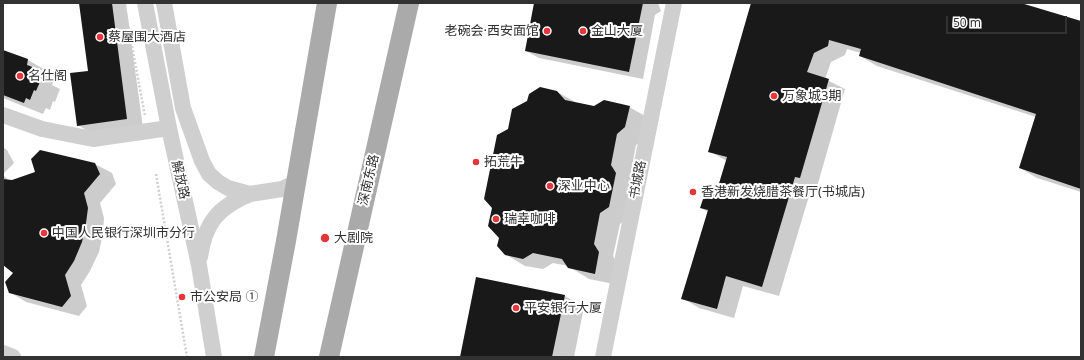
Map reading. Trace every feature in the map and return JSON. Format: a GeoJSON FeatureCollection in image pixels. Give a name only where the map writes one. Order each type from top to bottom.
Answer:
{"type":"FeatureCollection","features":[{"type":"Feature","properties":{"kind":"main road"},"geometry":{"type":"LineString","coordinates":[[264,357],[328,3]]}},
{"type":"Feature","properties":{"kind":"main road","name":"深南东路"},"geometry":{"type":"LineString","coordinates":[[329,357],[409,3]]}},
{"type":"Feature","properties":{"kind":"street","name":"解放路"},"geometry":{"type":"LineString","coordinates":[[145,3],[169,128],[199,265],[214,357]]}},
{"type":"Feature","properties":{"kind":"street","name":"解放路"},"geometry":{"type":"LineString","coordinates":[[164,3],[183,108],[202,161],[209,174],[228,188],[250,194],[282,189],[295,183]]}},
{"type":"Feature","properties":{"kind":"street","name":"书城路"},"geometry":{"type":"LineString","coordinates":[[602,357],[674,3]]}},
{"type":"Feature","properties":{"kind":"street"},"geometry":{"type":"LineString","coordinates":[[3,115],[42,129],[93,139],[169,128]]}},
{"type":"Feature","properties":{"kind":"street"},"geometry":{"type":"LineString","coordinates":[[199,265],[202,245],[207,228],[215,216],[236,199],[250,194]]}},
{"type":"Feature","properties":{"kind":"street"},"geometry":{"type":"LineString","coordinates":[[3,353],[13,357]]}},
{"type":"Feature","properties":{"kind":"path"},"geometry":{"type":"LineString","coordinates":[[124,3],[145,116]]}},
{"type":"Feature","properties":{"kind":"path"},"geometry":{"type":"LineString","coordinates":[[156,174],[187,357]]}},
{"type":"Feature","properties":{"kind":"building","name":"蔡屋围大酒店"},"geometry":{"type":"Polygon","coordinates":[[[79,3],[112,3],[127,119],[77,126],[70,73],[88,71],[79,3]]]}},
{"type":"Feature","properties":{"kind":"building","name":"金山大厦"},"geometry":{"type":"Polygon","coordinates":[[[534,3],[643,3],[629,72],[525,51],[534,3]]]}},
{"type":"Feature","properties":{"kind":"building","name":"万象城3期"},"geometry":{"type":"Polygon","coordinates":[[[751,3],[1021,3],[1081,21],[1081,189],[1019,168],[1036,114],[859,56],[861,49],[829,40],[828,46],[814,53],[807,72],[829,79],[800,178],[795,177],[762,287],[726,276],[717,309],[681,299],[708,210],[700,208],[707,187],[717,190],[727,157],[708,152],[751,3]]]}},
{"type":"Feature","properties":{"kind":"building","name":"名仕阁"},"geometry":{"type":"Polygon","coordinates":[[[3,50],[28,59],[27,65],[35,68],[33,74],[42,77],[30,100],[26,98],[24,103],[3,95],[3,50]]]}},
{"type":"Feature","properties":{"kind":"building","name":"深业中心"},"geometry":{"type":"Polygon","coordinates":[[[540,87],[557,91],[565,100],[594,106],[604,100],[630,106],[625,127],[617,134],[611,165],[616,173],[609,207],[600,213],[594,244],[599,252],[595,274],[568,268],[562,259],[533,253],[523,259],[505,255],[497,246],[499,238],[488,226],[492,208],[484,199],[497,135],[508,129],[512,109],[527,101],[529,94],[540,87]]]}},
{"type":"Feature","properties":{"kind":"building","name":"中国人民银行深圳市分行"},"geometry":{"type":"Polygon","coordinates":[[[40,150],[95,163],[100,174],[84,193],[88,208],[86,223],[82,242],[74,261],[65,275],[71,296],[62,307],[9,293],[5,282],[13,273],[3,265],[3,179],[12,180],[35,172],[31,159],[40,150]]]}},
{"type":"Feature","properties":{"kind":"building","name":"平安银行大厦"},"geometry":{"type":"Polygon","coordinates":[[[476,277],[565,295],[552,357],[460,357],[476,277]]]}},
{"type":"Feature","properties":{"kind":"place","name":"老碗会·西安面馆"},"geometry":{"type":"Point","coordinates":[547,31]}},
{"type":"Feature","properties":{"kind":"place","name":"金山大厦"},"geometry":{"type":"Point","coordinates":[583,31]}},
{"type":"Feature","properties":{"kind":"place","name":"蔡屋围大酒店"},"geometry":{"type":"Point","coordinates":[100,37]}},
{"type":"Feature","properties":{"kind":"place","name":"名仕阁"},"geometry":{"type":"Point","coordinates":[20,76]}},
{"type":"Feature","properties":{"kind":"place","name":"万象城3期"},"geometry":{"type":"Point","coordinates":[774,96]}},
{"type":"Feature","properties":{"kind":"place","name":"拓荒牛"},"geometry":{"type":"Point","coordinates":[476,162]}},
{"type":"Feature","properties":{"kind":"place","name":"深业中心"},"geometry":{"type":"Point","coordinates":[550,186]}},
{"type":"Feature","properties":{"kind":"place","name":"香港新发烧腊茶餐厅(书城店)"},"geometry":{"type":"Point","coordinates":[693,192]}},
{"type":"Feature","properties":{"kind":"place","name":"瑞幸咖啡"},"geometry":{"type":"Point","coordinates":[496,219]}},
{"type":"Feature","properties":{"kind":"place","name":"中国人民银行深圳市分行"},"geometry":{"type":"Point","coordinates":[44,233]}},
{"type":"Feature","properties":{"kind":"place","name":"大剧院"},"geometry":{"type":"Point","coordinates":[325,238]}},
{"type":"Feature","properties":{"kind":"place","name":"市公安局 ①"},"geometry":{"type":"Point","coordinates":[182,297]}},
{"type":"Feature","properties":{"kind":"place","name":"平安银行大厦"},"geometry":{"type":"Point","coordinates":[516,308]}}]}
